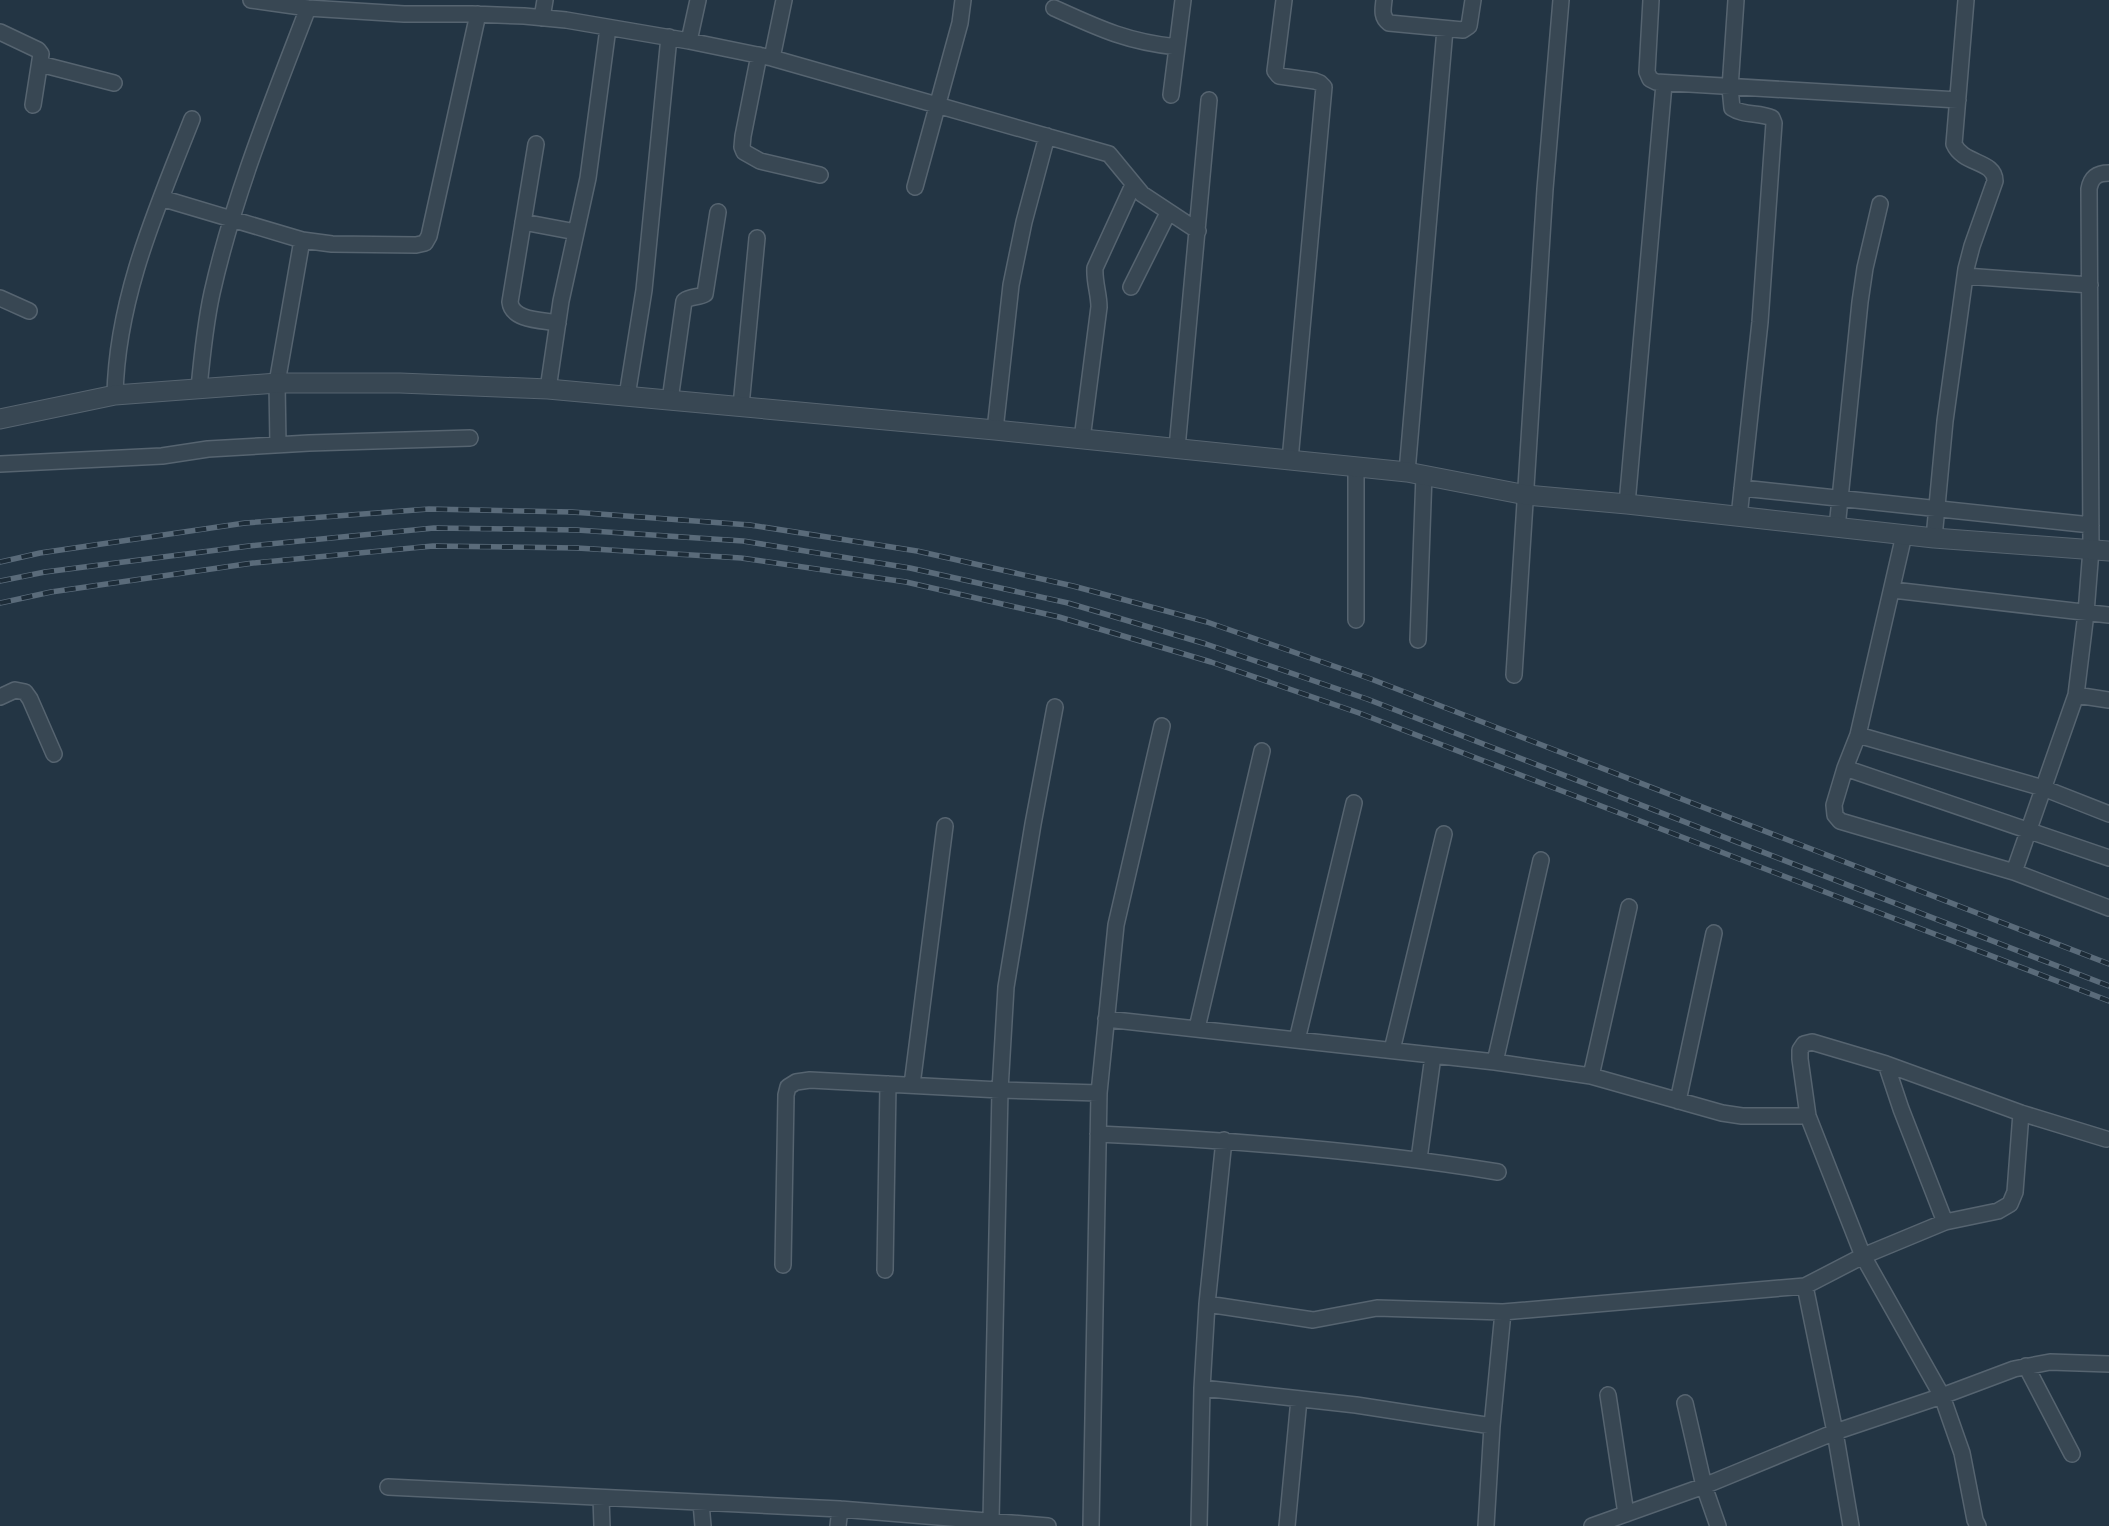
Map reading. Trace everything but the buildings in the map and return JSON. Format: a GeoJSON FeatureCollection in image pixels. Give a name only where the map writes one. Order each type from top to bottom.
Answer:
{"type":"FeatureCollection","features":[{"type":"Feature","properties":{"kind":"street"},"geometry":{"type":"LineString","coordinates":[[251,0],[308,8],[404,14],[478,14],[542,18],[668,37],[766,57],[1109,154],[1142,194],[1168,213],[1198,231]]}},
{"type":"Feature","properties":{"kind":"street"},"geometry":{"type":"LineString","coordinates":[[542,18],[544,0]]}},
{"type":"Feature","properties":{"kind":"street"},"geometry":{"type":"LineString","coordinates":[[689,41],[698,0]]}},
{"type":"Feature","properties":{"kind":"street"},"geometry":{"type":"LineString","coordinates":[[784,0],[743,136],[742,147],[744,152],[760,161],[820,175]]}},
{"type":"Feature","properties":{"kind":"street"},"geometry":{"type":"LineString","coordinates":[[915,187],[936,104],[960,23],[963,0]]}},
{"type":"Feature","properties":{"kind":"street"},"geometry":{"type":"LineString","coordinates":[[1171,95],[1183,0]]}},
{"type":"Feature","properties":{"kind":"street"},"geometry":{"type":"LineString","coordinates":[[1284,0],[1274,71],[1279,76],[1315,81],[1324,88],[1290,460]]}},
{"type":"Feature","properties":{"kind":"street"},"geometry":{"type":"LineString","coordinates":[[1384,0],[1384,19],[1389,23],[1463,30],[1469,26],[1473,0]]}},
{"type":"Feature","properties":{"kind":"street"},"geometry":{"type":"LineString","coordinates":[[1514,675],[1545,189],[1562,0]]}},
{"type":"Feature","properties":{"kind":"street"},"geometry":{"type":"LineString","coordinates":[[1651,0],[1647,72],[1650,80],[1664,84],[1958,100]]}},
{"type":"Feature","properties":{"kind":"street"},"geometry":{"type":"LineString","coordinates":[[1736,0],[1730,88],[1732,108],[1738,112],[1767,116],[1772,118],[1774,122],[1760,322],[1739,517]]}},
{"type":"Feature","properties":{"kind":"street"},"geometry":{"type":"LineString","coordinates":[[1934,538],[1945,421],[1965,276],[1972,246],[1995,181],[1995,174],[1987,166],[1964,157],[1957,151],[1954,144],[1966,0]]}},
{"type":"Feature","properties":{"kind":"street"},"geometry":{"type":"LineString","coordinates":[[199,388],[210,302],[232,218],[246,170],[308,8]]}},
{"type":"Feature","properties":{"kind":"street"},"geometry":{"type":"LineString","coordinates":[[1054,8],[1127,39],[1177,48]]}},
{"type":"Feature","properties":{"kind":"street"},"geometry":{"type":"LineString","coordinates":[[160,198],[302,240],[332,244],[416,245],[424,243],[429,236],[478,14]]}},
{"type":"Feature","properties":{"kind":"street"},"geometry":{"type":"LineString","coordinates":[[548,389],[558,323],[588,178],[608,28]]}},
{"type":"Feature","properties":{"kind":"street"},"geometry":{"type":"LineString","coordinates":[[1418,640],[1416,473],[1445,29]]}},
{"type":"Feature","properties":{"kind":"street"},"geometry":{"type":"LineString","coordinates":[[0,32],[38,50],[41,54],[33,105]]}},
{"type":"Feature","properties":{"kind":"street"},"geometry":{"type":"LineString","coordinates":[[627,396],[644,290],[668,37]]}},
{"type":"Feature","properties":{"kind":"street"},"geometry":{"type":"LineString","coordinates":[[40,64],[114,83]]}},
{"type":"Feature","properties":{"kind":"street"},"geometry":{"type":"LineString","coordinates":[[1627,504],[1664,84]]}},
{"type":"Feature","properties":{"kind":"street"},"geometry":{"type":"LineString","coordinates":[[1177,448],[1209,100]]}},
{"type":"Feature","properties":{"kind":"street"},"geometry":{"type":"LineString","coordinates":[[115,395],[116,367],[128,295],[160,198],[192,119]]}},
{"type":"Feature","properties":{"kind":"street"},"geometry":{"type":"LineString","coordinates":[[995,430],[1011,285],[1024,222],[1047,136]]}},
{"type":"Feature","properties":{"kind":"street"},"geometry":{"type":"LineString","coordinates":[[536,144],[510,309],[516,314],[558,323]]}},
{"type":"Feature","properties":{"kind":"street"},"geometry":{"type":"LineString","coordinates":[[2014,872],[2076,694],[2086,613],[2100,550],[2091,525],[2091,180],[2096,175],[2109,173]]}},
{"type":"Feature","properties":{"kind":"street"},"geometry":{"type":"LineString","coordinates":[[1082,439],[1099,307],[1099,295],[1094,277],[1095,268],[1134,185]]}},
{"type":"Feature","properties":{"kind":"street"},"geometry":{"type":"LineString","coordinates":[[1836,528],[1860,302],[1880,204]]}},
{"type":"Feature","properties":{"kind":"street"},"geometry":{"type":"LineString","coordinates":[[670,400],[684,301],[689,298],[699,298],[705,294],[718,212]]}},
{"type":"Feature","properties":{"kind":"street"},"geometry":{"type":"LineString","coordinates":[[1131,287],[1168,213]]}},
{"type":"Feature","properties":{"kind":"street"},"geometry":{"type":"LineString","coordinates":[[523,222],[576,232]]}},
{"type":"Feature","properties":{"kind":"street"},"geometry":{"type":"LineString","coordinates":[[741,406],[757,238]]}},
{"type":"Feature","properties":{"kind":"street"},"geometry":{"type":"LineString","coordinates":[[278,445],[277,383],[302,240]]}},
{"type":"Feature","properties":{"kind":"street"},"geometry":{"type":"LineString","coordinates":[[1965,276],[2090,285]]}},
{"type":"Feature","properties":{"kind":"street"},"geometry":{"type":"LineString","coordinates":[[0,298],[29,312]]}},
{"type":"Feature","properties":{"kind":"street"},"geometry":{"type":"LineString","coordinates":[[0,419],[115,395],[277,383],[400,383],[548,389],[995,430],[1356,466],[1416,473],[1526,496],[1627,504],[1934,538],[2100,550]]}},
{"type":"Feature","properties":{"kind":"street"},"geometry":{"type":"LineString","coordinates":[[0,464],[162,456],[208,449],[278,445],[470,438]]}},
{"type":"Feature","properties":{"kind":"street"},"geometry":{"type":"LineString","coordinates":[[1356,466],[1356,620]]}},
{"type":"Feature","properties":{"kind":"street"},"geometry":{"type":"LineString","coordinates":[[1742,488],[2091,525]]}},
{"type":"Feature","properties":{"kind":"street"},"geometry":{"type":"LineString","coordinates":[[1904,535],[1893,590],[1858,736],[1834,805],[1835,815],[1840,821],[2014,872],[2109,908]]}},
{"type":"Feature","properties":{"kind":"street"},"geometry":{"type":"LineString","coordinates":[[1893,590],[2109,615]]}},
{"type":"Feature","properties":{"kind":"street"},"geometry":{"type":"LineString","coordinates":[[0,698],[15,690],[25,692],[30,699],[54,754]]}},
{"type":"Feature","properties":{"kind":"street"},"geometry":{"type":"LineString","coordinates":[[2076,694],[2109,700]]}},
{"type":"Feature","properties":{"kind":"street"},"geometry":{"type":"LineString","coordinates":[[991,1520],[1000,1090],[1006,987],[1033,824],[1055,707]]}},
{"type":"Feature","properties":{"kind":"street"},"geometry":{"type":"LineString","coordinates":[[1091,1526],[1099,1093],[1116,925],[1162,726]]}},
{"type":"Feature","properties":{"kind":"street"},"geometry":{"type":"LineString","coordinates":[[1858,736],[2043,788],[2109,814]]}},
{"type":"Feature","properties":{"kind":"street"},"geometry":{"type":"LineString","coordinates":[[1197,1028],[1262,752]]}},
{"type":"Feature","properties":{"kind":"street"},"geometry":{"type":"LineString","coordinates":[[1846,768],[2109,858]]}},
{"type":"Feature","properties":{"kind":"street"},"geometry":{"type":"LineString","coordinates":[[1297,1040],[1354,802]]}},
{"type":"Feature","properties":{"kind":"street"},"geometry":{"type":"LineString","coordinates":[[912,1085],[945,826]]}},
{"type":"Feature","properties":{"kind":"street"},"geometry":{"type":"LineString","coordinates":[[1392,1050],[1444,834]]}},
{"type":"Feature","properties":{"kind":"street"},"geometry":{"type":"LineString","coordinates":[[1495,1062],[1541,860]]}},
{"type":"Feature","properties":{"kind":"street"},"geometry":{"type":"LineString","coordinates":[[1591,1076],[1629,907]]}},
{"type":"Feature","properties":{"kind":"street"},"geometry":{"type":"LineString","coordinates":[[1678,1101],[1714,933]]}},
{"type":"Feature","properties":{"kind":"street"},"geometry":{"type":"LineString","coordinates":[[1106,1018],[1495,1062],[1591,1076],[1722,1114],[1742,1116],[1808,1116]]}},
{"type":"Feature","properties":{"kind":"street"},"geometry":{"type":"LineString","coordinates":[[1978,1526],[1975,1520],[1962,1453],[1942,1396],[1863,1256],[1808,1116],[1800,1050],[1804,1044],[1812,1042],[1886,1064],[2021,1114],[2106,1139]]}},
{"type":"Feature","properties":{"kind":"street"},"geometry":{"type":"LineString","coordinates":[[1419,1159],[1432,1056]]}},
{"type":"Feature","properties":{"kind":"street"},"geometry":{"type":"LineString","coordinates":[[1886,1064],[1945,1222]]}},
{"type":"Feature","properties":{"kind":"street"},"geometry":{"type":"LineString","coordinates":[[783,1265],[786,1095],[788,1087],[796,1082],[810,1080],[1099,1093]]}},
{"type":"Feature","properties":{"kind":"street"},"geometry":{"type":"LineString","coordinates":[[885,1270],[888,1084]]}},
{"type":"Feature","properties":{"kind":"street"},"geometry":{"type":"LineString","coordinates":[[1208,1304],[1314,1320],[1378,1308],[1503,1312],[1804,1286],[1863,1256],[1945,1222],[1998,1211],[2010,1204],[2015,1192],[2021,1114]]}},
{"type":"Feature","properties":{"kind":"street"},"geometry":{"type":"LineString","coordinates":[[1098,1134],[1224,1140],[1419,1159],[1498,1172]]}},
{"type":"Feature","properties":{"kind":"street"},"geometry":{"type":"LineString","coordinates":[[1199,1526],[1202,1388],[1224,1140]]}},
{"type":"Feature","properties":{"kind":"street"},"geometry":{"type":"LineString","coordinates":[[1804,1286],[1835,1432],[1851,1526]]}},
{"type":"Feature","properties":{"kind":"street"},"geometry":{"type":"LineString","coordinates":[[1486,1526],[1492,1426],[1503,1312]]}},
{"type":"Feature","properties":{"kind":"street"},"geometry":{"type":"LineString","coordinates":[[1594,1526],[1704,1486],[1835,1432],[2026,1366],[2050,1362],[2109,1364]]}},
{"type":"Feature","properties":{"kind":"street"},"geometry":{"type":"LineString","coordinates":[[2026,1366],[2072,1454]]}},
{"type":"Feature","properties":{"kind":"street"},"geometry":{"type":"LineString","coordinates":[[1202,1388],[1356,1405],[1492,1426]]}},
{"type":"Feature","properties":{"kind":"street"},"geometry":{"type":"LineString","coordinates":[[1608,1395],[1626,1514]]}},
{"type":"Feature","properties":{"kind":"street"},"geometry":{"type":"LineString","coordinates":[[1287,1526],[1299,1399]]}},
{"type":"Feature","properties":{"kind":"street"},"geometry":{"type":"LineString","coordinates":[[1685,1403],[1704,1486],[1718,1526]]}},
{"type":"Feature","properties":{"kind":"street"},"geometry":{"type":"LineString","coordinates":[[388,1487],[840,1509],[898,1520],[964,1522],[991,1520],[1048,1526]]}},
{"type":"Feature","properties":{"kind":"street"},"geometry":{"type":"LineString","coordinates":[[601,1498],[602,1526]]}},
{"type":"Feature","properties":{"kind":"street"},"geometry":{"type":"LineString","coordinates":[[701,1503],[703,1526]]}},
{"type":"Feature","properties":{"kind":"street"},"geometry":{"type":"LineString","coordinates":[[838,1526],[840,1509]]}},
{"type":"Feature","properties":{"kind":"railway"},"geometry":{"type":"LineString","coordinates":[[0,562],[40,553],[245,523],[429,509],[572,512],[750,525],[917,551],[1073,586],[1207,622],[1371,679],[2109,964]]}},
{"type":"Feature","properties":{"kind":"railway"},"geometry":{"type":"LineString","coordinates":[[0,581],[45,572],[249,546],[434,528],[577,530],[743,541],[910,568],[1068,603],[1206,644],[1367,699],[2109,986]]}},
{"type":"Feature","properties":{"kind":"railway"},"geometry":{"type":"LineString","coordinates":[[0,603],[51,592],[253,563],[433,546],[577,548],[741,558],[906,582],[1059,617],[1211,662],[1359,713],[2109,1001]]}}]}
